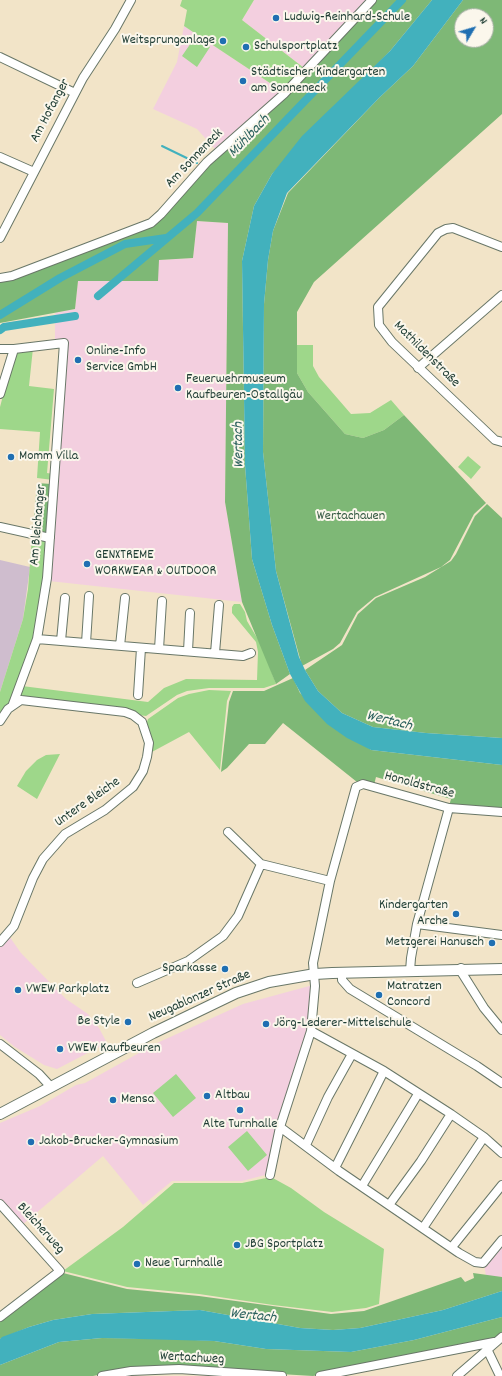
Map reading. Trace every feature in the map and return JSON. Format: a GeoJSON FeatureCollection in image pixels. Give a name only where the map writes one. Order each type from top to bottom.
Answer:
{"type":"FeatureCollection","features":[{"type":"Feature","properties":{"kind":"street","name":"Am Hofanger"},"geometry":{"type":"LineString","coordinates":[[0,238],[75,93],[131,0]]}},
{"type":"Feature","properties":{"kind":"street","name":"Am Sonneneck"},"geometry":{"type":"LineString","coordinates":[[0,278],[12,276],[151,223],[161,214],[206,162],[284,94],[372,0]]}},
{"type":"Feature","properties":{"kind":"street"},"geometry":{"type":"LineString","coordinates":[[0,58],[75,93]]}},
{"type":"Feature","properties":{"kind":"street"},"geometry":{"type":"LineString","coordinates":[[0,157],[34,172]]}},
{"type":"Feature","properties":{"kind":"street","name":"Mathildenstraße"},"geometry":{"type":"LineString","coordinates":[[502,247],[453,228],[446,228],[438,233],[378,307],[379,325],[392,342],[494,440],[502,442]]}},
{"type":"Feature","properties":{"kind":"street"},"geometry":{"type":"LineString","coordinates":[[418,368],[502,296]]}},
{"type":"Feature","properties":{"kind":"street","name":"Am Bleichanger"},"geometry":{"type":"LineString","coordinates":[[0,721],[13,704],[37,639],[47,578],[64,343],[14,349]]}},
{"type":"Feature","properties":{"kind":"street"},"geometry":{"type":"LineString","coordinates":[[0,349],[14,349],[0,394]]}},
{"type":"Feature","properties":{"kind":"street"},"geometry":{"type":"LineString","coordinates":[[0,527],[50,538]]}},
{"type":"Feature","properties":{"kind":"street"},"geometry":{"type":"LineString","coordinates":[[86,643],[89,596]]}},
{"type":"Feature","properties":{"kind":"street"},"geometry":{"type":"LineString","coordinates":[[61,641],[65,598]]}},
{"type":"Feature","properties":{"kind":"street"},"geometry":{"type":"LineString","coordinates":[[120,646],[125,598]]}},
{"type":"Feature","properties":{"kind":"street"},"geometry":{"type":"LineString","coordinates":[[159,649],[162,601]]}},
{"type":"Feature","properties":{"kind":"street"},"geometry":{"type":"LineString","coordinates":[[215,653],[219,605]]}},
{"type":"Feature","properties":{"kind":"street"},"geometry":{"type":"LineString","coordinates":[[188,651],[190,613]]}},
{"type":"Feature","properties":{"kind":"street"},"geometry":{"type":"LineString","coordinates":[[37,639],[244,656],[251,653]]}},
{"type":"Feature","properties":{"kind":"street"},"geometry":{"type":"LineString","coordinates":[[138,694],[141,648]]}},
{"type":"Feature","properties":{"kind":"street","name":"Untere Bleiche"},"geometry":{"type":"LineString","coordinates":[[0,942],[14,926],[33,878],[43,859],[56,842],[74,827],[116,803],[133,787],[143,771],[148,757],[149,744],[142,722],[133,715],[125,712],[21,700],[13,704]]}},
{"type":"Feature","properties":{"kind":"street","name":"Honoldstraße"},"geometry":{"type":"LineString","coordinates":[[330,882],[356,788],[363,784],[449,808],[502,812]]}},
{"type":"Feature","properties":{"kind":"street"},"geometry":{"type":"LineString","coordinates":[[410,970],[410,958],[417,924],[449,808]]}},
{"type":"Feature","properties":{"kind":"street"},"geometry":{"type":"LineString","coordinates":[[228,832],[261,864],[330,882],[313,963],[315,974],[311,1031],[280,1127],[270,1175]]}},
{"type":"Feature","properties":{"kind":"street"},"geometry":{"type":"LineString","coordinates":[[137,983],[188,961],[223,936],[238,916],[261,864]]}},
{"type":"Feature","properties":{"kind":"street"},"geometry":{"type":"LineString","coordinates":[[417,924],[502,935]]}},
{"type":"Feature","properties":{"kind":"street"},"geometry":{"type":"LineString","coordinates":[[461,968],[462,973],[484,1008],[502,1030]]}},
{"type":"Feature","properties":{"kind":"street","name":"Neugablonzer Straße"},"geometry":{"type":"LineString","coordinates":[[0,1114],[153,1033],[236,993],[274,981],[315,974],[461,968],[502,969]]}},
{"type":"Feature","properties":{"kind":"street"},"geometry":{"type":"LineString","coordinates":[[342,973],[342,980],[350,989],[477,1066],[502,1083]]}},
{"type":"Feature","properties":{"kind":"street"},"geometry":{"type":"LineString","coordinates":[[311,1031],[384,1071],[451,1114],[484,1137],[502,1153]]}},
{"type":"Feature","properties":{"kind":"street"},"geometry":{"type":"LineString","coordinates":[[0,1044],[39,1074],[51,1087]]}},
{"type":"Feature","properties":{"kind":"street"},"geometry":{"type":"LineString","coordinates":[[306,1145],[328,1097],[352,1054]]}},
{"type":"Feature","properties":{"kind":"street"},"geometry":{"type":"LineString","coordinates":[[335,1168],[384,1071]]}},
{"type":"Feature","properties":{"kind":"street"},"geometry":{"type":"LineString","coordinates":[[362,1186],[418,1094]]}},
{"type":"Feature","properties":{"kind":"street"},"geometry":{"type":"LineString","coordinates":[[389,1205],[421,1161],[451,1114]]}},
{"type":"Feature","properties":{"kind":"street"},"geometry":{"type":"LineString","coordinates":[[280,1127],[335,1168],[475,1262],[483,1263],[502,1240]]}},
{"type":"Feature","properties":{"kind":"street"},"geometry":{"type":"LineString","coordinates":[[423,1228],[484,1137]]}},
{"type":"Feature","properties":{"kind":"street"},"geometry":{"type":"LineString","coordinates":[[452,1248],[502,1185]]}},
{"type":"Feature","properties":{"kind":"street","name":"Bleicherweg"},"geometry":{"type":"LineString","coordinates":[[0,1204],[60,1271],[0,1317]]}},
{"type":"Feature","properties":{"kind":"street"},"geometry":{"type":"LineString","coordinates":[[457,1376],[494,1342],[502,1337]]}},
{"type":"Feature","properties":{"kind":"street"},"geometry":{"type":"LineString","coordinates":[[320,1376],[494,1342]]}},
{"type":"Feature","properties":{"kind":"street"},"geometry":{"type":"LineString","coordinates":[[487,1349],[500,1376]]}},
{"type":"Feature","properties":{"kind":"street","name":"Wertachweg"},"geometry":{"type":"LineString","coordinates":[[102,1376],[131,1371],[179,1369],[282,1376]]}},
{"type":"Feature","properties":{"kind":"street"},"geometry":{"type":"LineString","coordinates":[[350,1369],[356,1376]]}},
{"type":"Feature","properties":{"kind":"shaded area"},"geometry":{"type":"Polygon","coordinates":[[[254,0],[368,0],[304,68],[242,20],[254,0]]]}},
{"type":"Feature","properties":{"kind":"shaded area"},"geometry":{"type":"Polygon","coordinates":[[[184,26],[282,91],[215,149],[197,129],[153,109],[177,62],[184,26]]]}},
{"type":"Feature","properties":{"kind":"shaded area"},"geometry":{"type":"Polygon","coordinates":[[[197,221],[228,223],[225,502],[242,602],[49,581],[67,340],[55,341],[55,313],[75,309],[78,281],[100,281],[159,260],[193,258],[197,221]]]}},
{"type":"Feature","properties":{"kind":"shaded area"},"geometry":{"type":"Polygon","coordinates":[[[0,560],[30,567],[23,619],[0,692],[0,560]]]}},
{"type":"Feature","properties":{"kind":"shaded area"},"geometry":{"type":"Polygon","coordinates":[[[9,936],[21,953],[66,999],[88,1014],[99,1028],[107,1043],[57,1069],[44,1065],[15,1047],[0,1035],[0,945],[9,936]]]}},
{"type":"Feature","properties":{"kind":"shaded area"},"geometry":{"type":"Polygon","coordinates":[[[313,985],[310,1031],[269,1174],[242,1181],[172,1181],[143,1205],[103,1156],[21,1226],[0,1203],[0,1123],[40,1106],[76,1085],[85,1083],[157,1043],[243,1004],[313,985]]]}},
{"type":"Feature","properties":{"kind":"shaded area"},"geometry":{"type":"Polygon","coordinates":[[[502,1242],[502,1277],[486,1276],[484,1264],[502,1242]]]}},
{"type":"Feature","properties":{"kind":"green space","name":"Schulsportplatz"},"geometry":{"type":"Polygon","coordinates":[[[182,0],[254,0],[242,20],[304,68],[282,91],[184,26],[187,10],[180,6],[182,0]]]}},
{"type":"Feature","properties":{"kind":"green space"},"geometry":{"type":"Polygon","coordinates":[[[376,0],[432,0],[390,51],[272,174],[254,206],[242,261],[245,465],[252,559],[272,625],[290,674],[276,684],[242,602],[225,502],[228,223],[197,221],[193,258],[159,260],[158,281],[78,281],[75,309],[0,323],[0,280],[138,231],[208,165],[286,97],[376,0]]]}},
{"type":"Feature","properties":{"kind":"green space","name":"Wertachauen"},"geometry":{"type":"Polygon","coordinates":[[[463,0],[502,0],[502,114],[314,282],[297,312],[297,373],[308,392],[345,434],[363,438],[384,430],[404,415],[486,503],[474,514],[450,560],[441,567],[375,597],[357,612],[340,643],[333,649],[302,666],[276,571],[263,452],[264,304],[268,260],[273,231],[288,193],[379,98],[413,66],[454,12],[454,48],[494,48],[494,8],[457,8],[463,0]]]}},
{"type":"Feature","properties":{"kind":"green space"},"geometry":{"type":"Polygon","coordinates":[[[195,37],[210,47],[197,67],[182,56],[195,37]]]}},
{"type":"Feature","properties":{"kind":"green space"},"geometry":{"type":"Polygon","coordinates":[[[297,345],[313,345],[313,366],[319,377],[351,414],[370,413],[391,400],[404,415],[384,430],[363,438],[345,434],[308,392],[297,373],[297,345]]]}},
{"type":"Feature","properties":{"kind":"green space"},"geometry":{"type":"Polygon","coordinates":[[[33,348],[29,386],[54,389],[47,473],[53,474],[53,480],[37,478],[40,432],[0,429],[0,407],[15,350],[33,348]]]}},
{"type":"Feature","properties":{"kind":"green space"},"geometry":{"type":"Polygon","coordinates":[[[468,456],[481,467],[471,479],[458,467],[468,456]]]}},
{"type":"Feature","properties":{"kind":"green space"},"geometry":{"type":"Polygon","coordinates":[[[37,483],[51,484],[47,533],[33,530],[37,483]]]}},
{"type":"Feature","properties":{"kind":"green space"},"geometry":{"type":"Polygon","coordinates":[[[487,504],[502,518],[502,738],[426,733],[373,727],[342,713],[318,691],[305,670],[342,645],[358,614],[376,598],[425,577],[451,561],[475,516],[487,504]]]}},
{"type":"Feature","properties":{"kind":"green space"},"geometry":{"type":"Polygon","coordinates":[[[32,537],[48,540],[43,593],[35,639],[11,702],[0,718],[0,692],[23,619],[28,589],[32,537]]]}},
{"type":"Feature","properties":{"kind":"green space"},"geometry":{"type":"Polygon","coordinates":[[[234,604],[240,604],[245,612],[247,621],[262,646],[276,684],[264,688],[209,688],[187,691],[177,695],[146,716],[17,700],[22,686],[148,702],[164,688],[186,679],[257,680],[258,652],[256,642],[232,613],[232,607],[234,604]]]}},
{"type":"Feature","properties":{"kind":"green space"},"geometry":{"type":"Polygon","coordinates":[[[293,678],[300,693],[371,750],[502,765],[502,808],[449,806],[451,799],[376,777],[374,785],[363,781],[357,782],[283,723],[265,744],[249,744],[227,768],[221,772],[229,702],[233,691],[264,691],[293,678]]]}},
{"type":"Feature","properties":{"kind":"green space"},"geometry":{"type":"Polygon","coordinates":[[[209,690],[231,691],[227,701],[220,770],[189,732],[150,753],[146,725],[148,719],[178,698],[209,690]]]}},
{"type":"Feature","properties":{"kind":"green space"},"geometry":{"type":"Polygon","coordinates":[[[60,754],[37,799],[17,786],[26,771],[37,760],[46,755],[60,754]]]}},
{"type":"Feature","properties":{"kind":"green space"},"geometry":{"type":"Polygon","coordinates":[[[176,1074],[196,1098],[173,1117],[153,1093],[176,1074]]]}},
{"type":"Feature","properties":{"kind":"green space"},"geometry":{"type":"Polygon","coordinates":[[[247,1131],[267,1155],[248,1171],[228,1147],[247,1131]]]}},
{"type":"Feature","properties":{"kind":"green space","name":"JBG Sportplatz"},"geometry":{"type":"Polygon","coordinates":[[[271,1177],[291,1188],[324,1212],[384,1249],[379,1304],[366,1308],[332,1312],[199,1294],[127,1287],[63,1271],[123,1227],[174,1183],[242,1183],[271,1177]]]}},
{"type":"Feature","properties":{"kind":"green space"},"geometry":{"type":"Polygon","coordinates":[[[59,1272],[127,1289],[199,1296],[331,1314],[364,1311],[461,1277],[465,1282],[474,1278],[473,1273],[502,1277],[502,1291],[443,1310],[360,1328],[333,1330],[300,1328],[200,1310],[92,1314],[53,1320],[29,1327],[0,1339],[0,1318],[59,1272]]]}},
{"type":"Feature","properties":{"kind":"green space"},"geometry":{"type":"Polygon","coordinates":[[[502,1317],[502,1335],[493,1341],[313,1376],[231,1371],[117,1371],[93,1376],[0,1376],[0,1365],[59,1342],[102,1338],[176,1339],[214,1341],[266,1349],[351,1352],[414,1340],[502,1317]]]}},
{"type":"Feature","properties":{"kind":"water"},"geometry":{"type":"Polygon","coordinates":[[[432,0],[463,0],[457,8],[454,8],[454,12],[413,66],[379,98],[287,193],[273,231],[268,260],[264,304],[263,452],[276,571],[299,657],[305,670],[318,691],[342,713],[373,727],[426,733],[502,738],[502,765],[371,750],[347,738],[327,724],[305,701],[290,674],[272,625],[252,559],[245,465],[242,261],[254,206],[272,174],[302,136],[390,51],[432,0]]]}},
{"type":"Feature","properties":{"kind":"water"},"geometry":{"type":"Polygon","coordinates":[[[502,1291],[502,1317],[414,1340],[351,1352],[266,1349],[214,1341],[102,1338],[59,1342],[0,1365],[0,1339],[2,1337],[53,1320],[92,1314],[200,1310],[300,1328],[333,1330],[360,1328],[443,1310],[502,1291]]]}},
{"type":"Feature","properties":{"kind":"waterway","name":"Mühlbach"},"geometry":{"type":"LineString","coordinates":[[98,296],[197,213],[402,0]]}},
{"type":"Feature","properties":{"kind":"waterway"},"geometry":{"type":"LineString","coordinates":[[162,146],[197,163]]}},
{"type":"Feature","properties":{"kind":"waterway","name":"Mühlbach"},"geometry":{"type":"LineString","coordinates":[[0,315],[60,278],[125,244],[166,238]]}},
{"type":"Feature","properties":{"kind":"waterway","name":"Mühlbach"},"geometry":{"type":"LineString","coordinates":[[0,330],[4,327],[75,316]]}},
{"type":"Feature","properties":{"kind":"place","name":"Ludwig-Reinhard-Schule"},"geometry":{"type":"Point","coordinates":[276,18]}},
{"type":"Feature","properties":{"kind":"place","name":"Weitsprunganlage"},"geometry":{"type":"Point","coordinates":[223,41]}},
{"type":"Feature","properties":{"kind":"place","name":"Schulsportplatz"},"geometry":{"type":"Point","coordinates":[246,47]}},
{"type":"Feature","properties":{"kind":"place","name":"Städtischer Kindergarten am Sonneneck"},"geometry":{"type":"Point","coordinates":[243,81]}},
{"type":"Feature","properties":{"kind":"place","name":"Online-Info Service GmbH"},"geometry":{"type":"Point","coordinates":[78,360]}},
{"type":"Feature","properties":{"kind":"place","name":"Feuerwehrmuseum Kaufbeuren-Ostallgäu"},"geometry":{"type":"Point","coordinates":[178,388]}},
{"type":"Feature","properties":{"kind":"place","name":"Momm Villa"},"geometry":{"type":"Point","coordinates":[11,457]}},
{"type":"Feature","properties":{"kind":"place","name":"GENXTREME WORKWEAR & OUTDOOR"},"geometry":{"type":"Point","coordinates":[87,564]}},
{"type":"Feature","properties":{"kind":"place","name":"Kindergarten Arche"},"geometry":{"type":"Point","coordinates":[456,914]}},
{"type":"Feature","properties":{"kind":"place","name":"Metzgerei Hanusch"},"geometry":{"type":"Point","coordinates":[492,943]}},
{"type":"Feature","properties":{"kind":"place","name":"Sparkasse"},"geometry":{"type":"Point","coordinates":[225,969]}},
{"type":"Feature","properties":{"kind":"place","name":"VWEW Parkplatz"},"geometry":{"type":"Point","coordinates":[18,990]}},
{"type":"Feature","properties":{"kind":"place","name":"Matratzen Concord"},"geometry":{"type":"Point","coordinates":[379,995]}},
{"type":"Feature","properties":{"kind":"place","name":"Be Style"},"geometry":{"type":"Point","coordinates":[128,1022]}},
{"type":"Feature","properties":{"kind":"place","name":"Jörg-Lederer-Mittelschule"},"geometry":{"type":"Point","coordinates":[266,1024]}},
{"type":"Feature","properties":{"kind":"place","name":"VWEW Kaufbeuren"},"geometry":{"type":"Point","coordinates":[60,1049]}},
{"type":"Feature","properties":{"kind":"place","name":"Altbau"},"geometry":{"type":"Point","coordinates":[207,1096]}},
{"type":"Feature","properties":{"kind":"place","name":"Mensa"},"geometry":{"type":"Point","coordinates":[113,1100]}},
{"type":"Feature","properties":{"kind":"place","name":"Alte Turnhalle"},"geometry":{"type":"Point","coordinates":[240,1110]}},
{"type":"Feature","properties":{"kind":"place","name":"Jakob-Brucker-Gymnasium"},"geometry":{"type":"Point","coordinates":[31,1142]}},
{"type":"Feature","properties":{"kind":"place","name":"JBG Sportplatz"},"geometry":{"type":"Point","coordinates":[237,1245]}},
{"type":"Feature","properties":{"kind":"place","name":"Neue Turnhalle"},"geometry":{"type":"Point","coordinates":[137,1264]}},
{"type":"Feature","properties":{"kind":"water label","name":"Wertach"},"geometry":{"type":"Point","coordinates":[240,445]}},
{"type":"Feature","properties":{"kind":"water label","name":"Wertach"},"geometry":{"type":"Point","coordinates":[389,722]}},
{"type":"Feature","properties":{"kind":"water label","name":"Wertach"},"geometry":{"type":"Point","coordinates":[253,1317]}}]}
